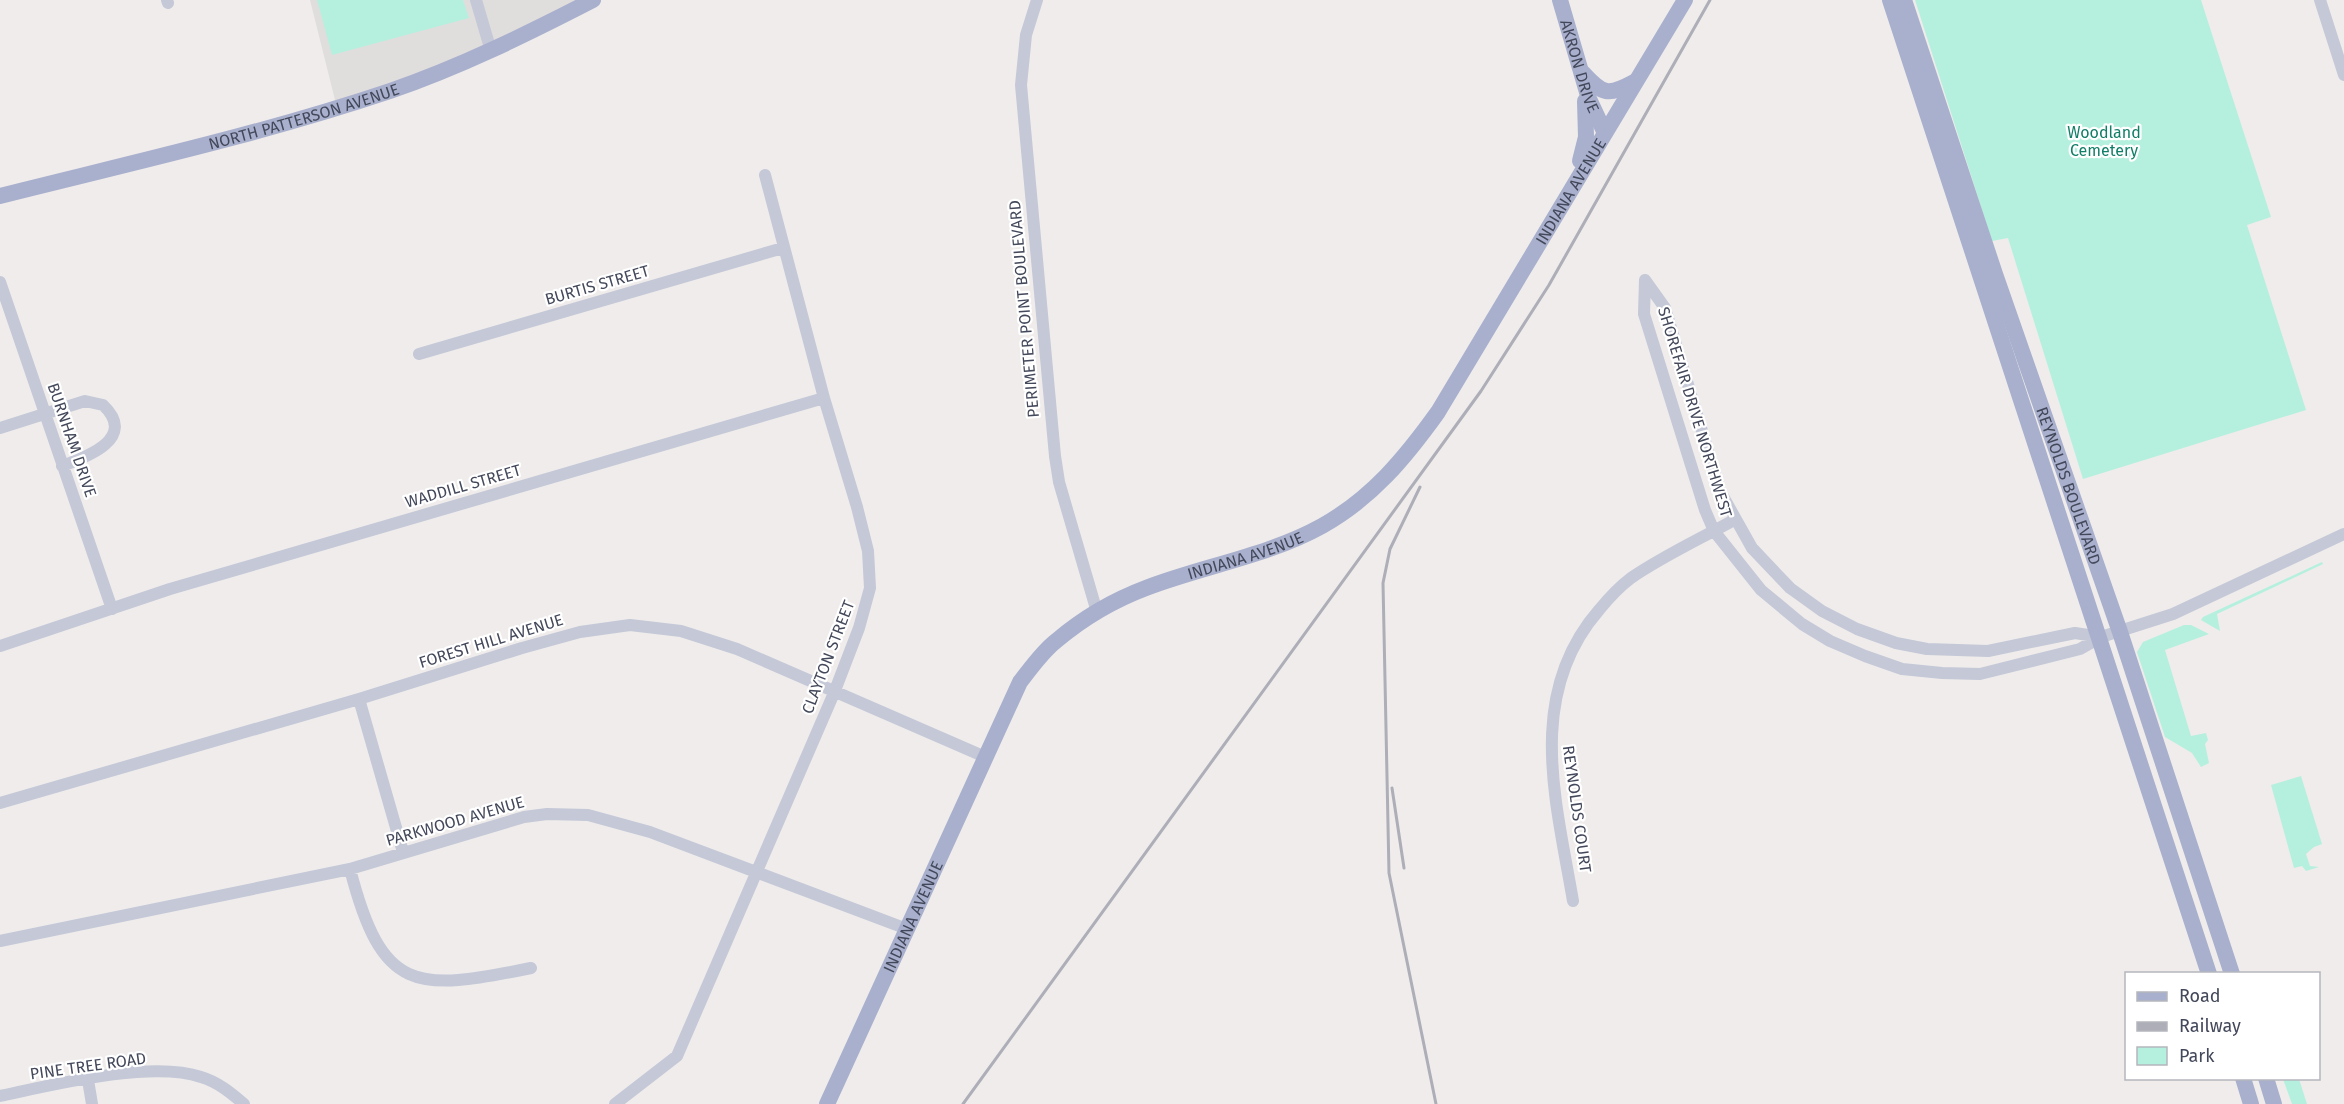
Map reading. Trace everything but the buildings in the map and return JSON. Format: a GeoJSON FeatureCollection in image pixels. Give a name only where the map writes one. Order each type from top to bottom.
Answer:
{"type":"FeatureCollection","features":[{"type":"Feature","properties":{"kind":"main road","name":"NORTH PATTERSON AVENUE"},"geometry":{"type":"LineString","coordinates":[[0,196],[281,126],[392,90],[490,51],[592,0]]}},
{"type":"Feature","properties":{"kind":"main road","name":"AKRON DRIVE"},"geometry":{"type":"LineString","coordinates":[[1560,0],[1582,76],[1604,131]]}},
{"type":"Feature","properties":{"kind":"main road","name":"INDIANA AVENUE"},"geometry":{"type":"LineString","coordinates":[[827,1104],[983,756],[1020,681],[1054,641],[1097,612],[1144,588],[1276,546],[1312,531],[1364,498],[1404,459],[1438,412],[1604,131],[1685,0]]}},
{"type":"Feature","properties":{"kind":"main road","name":"REYNOLDS BOULEVARD"},"geometry":{"type":"LineString","coordinates":[[1890,0],[2101,637],[2208,972]]}},
{"type":"Feature","properties":{"kind":"main road","name":"REYNOLDS BOULEVARD"},"geometry":{"type":"LineString","coordinates":[[1904,0],[1995,274],[2120,632],[2231,972]]}},
{"type":"Feature","properties":{"kind":"main road"},"geometry":{"type":"LineString","coordinates":[[1582,76],[1599,90],[1607,92],[1616,91],[1635,81]]}},
{"type":"Feature","properties":{"kind":"main road"},"geometry":{"type":"LineString","coordinates":[[1569,190],[1585,142],[1582,76]]}},
{"type":"Feature","properties":{"kind":"main road"},"geometry":{"type":"LineString","coordinates":[[2244,1080],[2251,1104]]}},
{"type":"Feature","properties":{"kind":"main road"},"geometry":{"type":"LineString","coordinates":[[2267,1080],[2274,1104]]}},
{"type":"Feature","properties":{"kind":"street"},"geometry":{"type":"LineString","coordinates":[[476,0],[490,51]]}},
{"type":"Feature","properties":{"kind":"street","name":"PERIMETER POINT BOULEVARD"},"geometry":{"type":"LineString","coordinates":[[1037,0],[1026,35],[1021,85],[1050,420],[1059,482],[1097,612]]}},
{"type":"Feature","properties":{"kind":"street"},"geometry":{"type":"LineString","coordinates":[[2320,0],[2344,75]]}},
{"type":"Feature","properties":{"kind":"street","name":"CLAYTON STREET"},"geometry":{"type":"LineString","coordinates":[[615,1104],[677,1056],[759,872],[834,693],[865,611],[870,570],[857,507],[824,398],[765,175]]}},
{"type":"Feature","properties":{"kind":"street","name":"BURTIS STREET"},"geometry":{"type":"LineString","coordinates":[[419,354],[783,248]]}},
{"type":"Feature","properties":{"kind":"street","name":"SHOREFAIR DRIVE NORTHWEST"},"geometry":{"type":"LineString","coordinates":[[2101,637],[2075,633],[1988,651],[1927,649],[1896,643],[1840,620],[1790,588],[1752,548],[1734,520],[1720,491],[1704,446],[1665,309],[1645,280],[1644,314],[1705,510],[1714,531],[1761,590],[1802,624],[1830,641],[1902,669],[1980,674],[2080,649],[2101,637],[2173,614],[2344,534]]}},
{"type":"Feature","properties":{"kind":"street","name":"BURNHAM DRIVE"},"geometry":{"type":"LineString","coordinates":[[0,282],[112,609]]}},
{"type":"Feature","properties":{"kind":"street","name":"WADDILL STREET"},"geometry":{"type":"LineString","coordinates":[[0,646],[170,589],[824,398]]}},
{"type":"Feature","properties":{"kind":"street"},"geometry":{"type":"LineString","coordinates":[[0,428],[85,401],[103,405],[111,416],[113,425],[111,439],[102,450],[62,466]]}},
{"type":"Feature","properties":{"kind":"street","name":"REYNOLDS COURT"},"geometry":{"type":"LineString","coordinates":[[1573,901],[1550,751],[1554,701],[1564,667],[1583,628],[1610,597],[1631,578],[1734,520]]}},
{"type":"Feature","properties":{"kind":"street","name":"FOREST HILL AVENUE"},"geometry":{"type":"LineString","coordinates":[[0,803],[580,632],[630,625],[658,627],[703,637],[983,756]]}},
{"type":"Feature","properties":{"kind":"street"},"geometry":{"type":"LineString","coordinates":[[359,699],[403,852]]}},
{"type":"Feature","properties":{"kind":"street","name":"PARKWOOD AVENUE"},"geometry":{"type":"LineString","coordinates":[[0,941],[350,869],[524,817],[570,813],[611,820],[759,872],[907,929]]}},
{"type":"Feature","properties":{"kind":"street"},"geometry":{"type":"LineString","coordinates":[[350,869],[359,902],[374,941],[388,959],[411,975],[424,980],[447,982],[479,979],[531,968]]}},
{"type":"Feature","properties":{"kind":"street","name":"PINE TREE ROAD"},"geometry":{"type":"LineString","coordinates":[[0,1096],[88,1080],[141,1073],[172,1072],[200,1076],[220,1085],[244,1104]]}},
{"type":"Feature","properties":{"kind":"street"},"geometry":{"type":"LineString","coordinates":[[88,1080],[92,1104]]}},
{"type":"Feature","properties":{"kind":"shaded area"},"geometry":{"type":"Polygon","coordinates":[[[310,0],[592,0],[337,108],[310,0]]]}},
{"type":"Feature","properties":{"kind":"green space"},"geometry":{"type":"Polygon","coordinates":[[[317,0],[463,0],[469,18],[332,55],[317,0]]]}},
{"type":"Feature","properties":{"kind":"green space","name":"Woodland Cemetery"},"geometry":{"type":"Polygon","coordinates":[[[1915,0],[2201,0],[2271,217],[2247,225],[2306,410],[2083,479],[2008,238],[1992,241],[1915,0]]]}},
{"type":"Feature","properties":{"kind":"green space"},"geometry":{"type":"Polygon","coordinates":[[[2322,562],[2323,564],[2217,614],[2220,631],[2201,620],[2203,617],[2322,562]]]}},
{"type":"Feature","properties":{"kind":"green space"},"geometry":{"type":"Polygon","coordinates":[[[2184,625],[2191,625],[2209,634],[2165,650],[2191,736],[2206,733],[2208,740],[2205,744],[2209,763],[2201,767],[2192,753],[2165,737],[2137,652],[2143,642],[2184,625]]]}},
{"type":"Feature","properties":{"kind":"green space"},"geometry":{"type":"Polygon","coordinates":[[[2301,776],[2322,844],[2306,854],[2310,866],[2319,867],[2306,871],[2302,866],[2294,868],[2271,785],[2301,776]]]}},
{"type":"Feature","properties":{"kind":"green space"},"geometry":{"type":"Polygon","coordinates":[[[2283,1080],[2299,1080],[2307,1104],[2292,1104],[2283,1080]]]}},
{"type":"Feature","properties":{"kind":"railway"},"geometry":{"type":"LineString","coordinates":[[963,1104],[1481,391],[1549,285],[1710,0]]}},
{"type":"Feature","properties":{"kind":"railway"},"geometry":{"type":"LineString","coordinates":[[1420,487],[1390,549],[1383,583],[1389,873],[1436,1104]]}},
{"type":"Feature","properties":{"kind":"railway"},"geometry":{"type":"LineString","coordinates":[[1392,788],[1404,868]]}}]}
